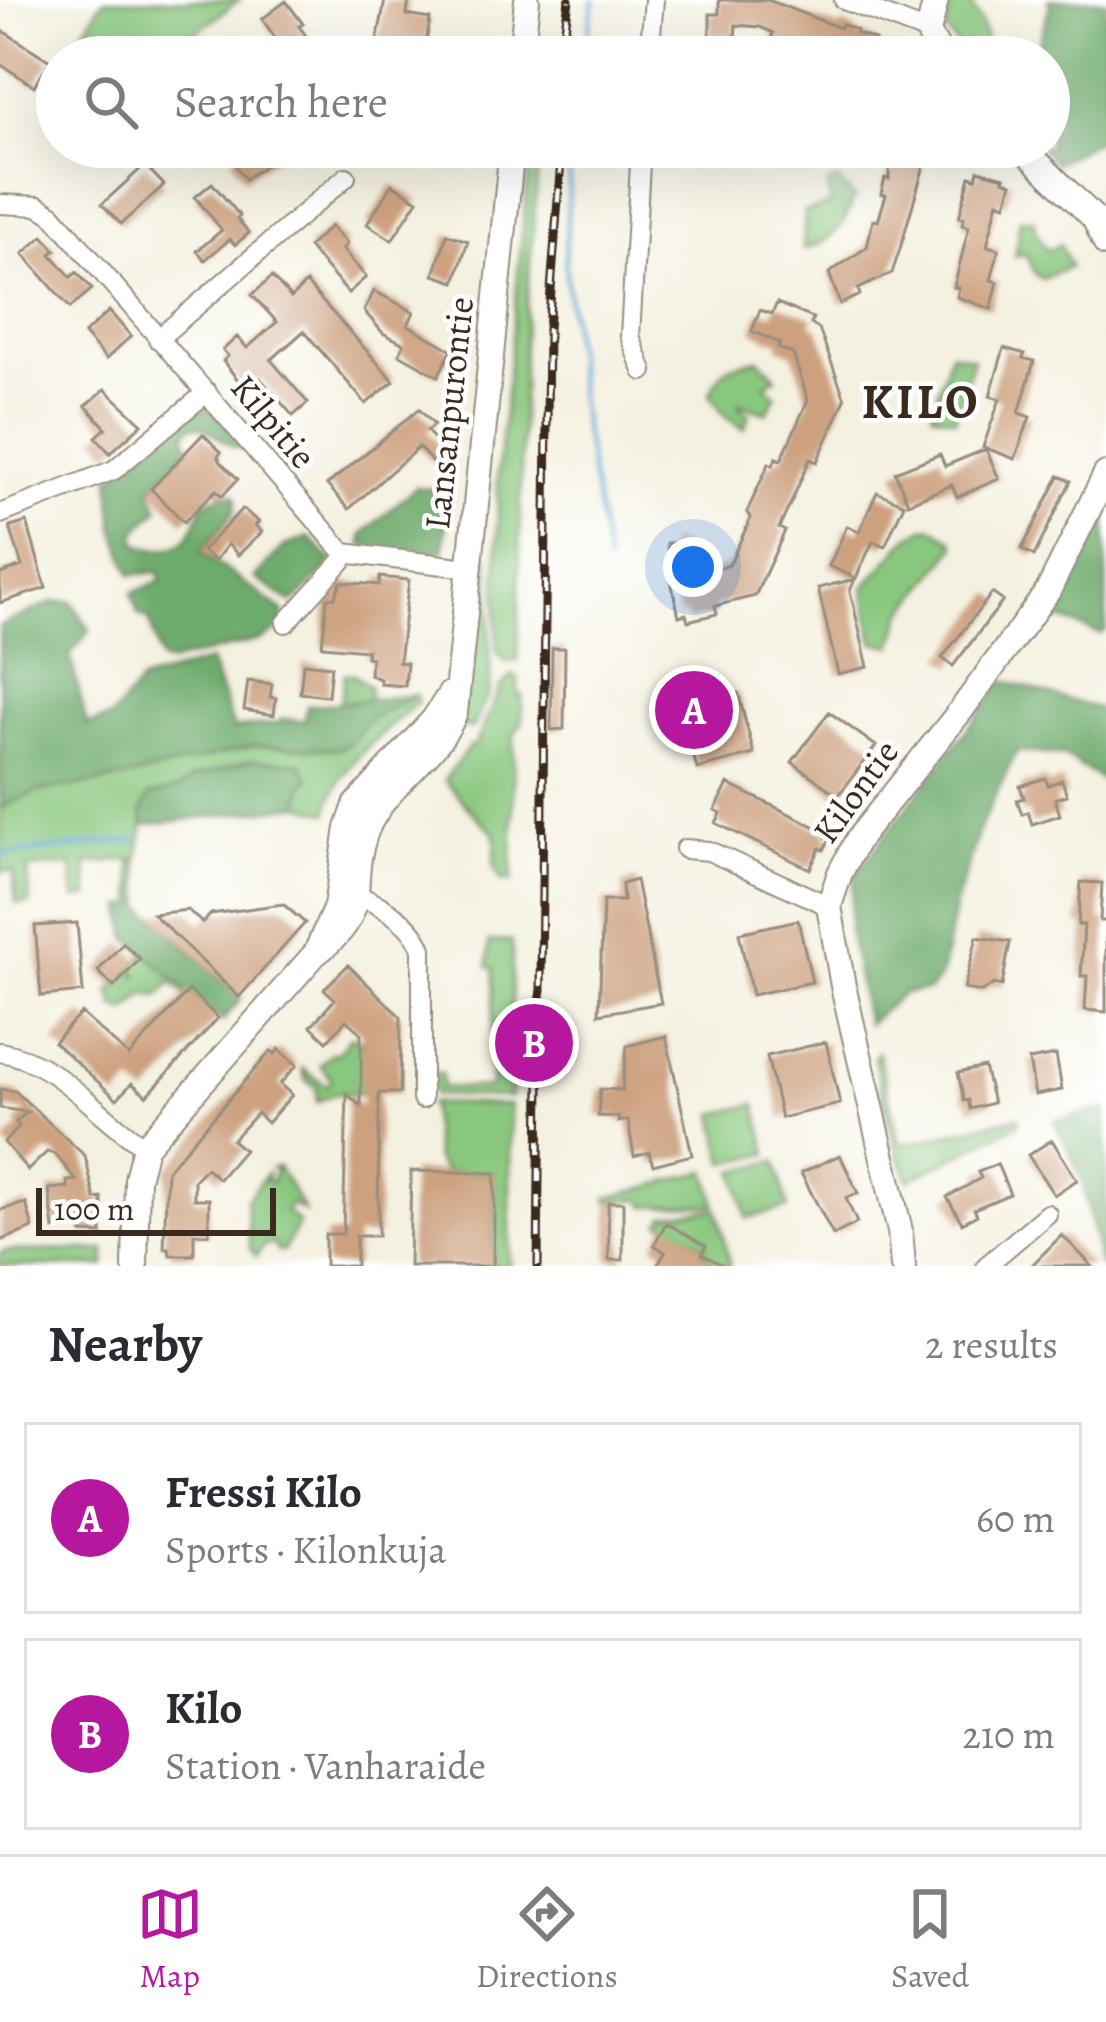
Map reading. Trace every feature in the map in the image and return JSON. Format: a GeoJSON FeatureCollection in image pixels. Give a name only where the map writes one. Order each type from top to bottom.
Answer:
{"type":"FeatureCollection","features":[{"type":"Feature","properties":{"kind":"street"},"geometry":{"type":"LineString","coordinates":[[523,36],[527,0]]}},
{"type":"Feature","properties":{"kind":"street"},"geometry":{"type":"LineString","coordinates":[[651,36],[654,0]]}},
{"type":"Feature","properties":{"kind":"street"},"geometry":{"type":"LineString","coordinates":[[844,0],[928,32]]}},
{"type":"Feature","properties":{"kind":"street"},"geometry":{"type":"LineString","coordinates":[[930,36],[936,0]]}},
{"type":"Feature","properties":{"kind":"street","name":"Lansanpurontie"},"geometry":{"type":"LineString","coordinates":[[145,1148],[315,954],[348,894],[348,827],[356,805],[434,719],[455,687],[510,168]]}},
{"type":"Feature","properties":{"kind":"street"},"geometry":{"type":"LineString","coordinates":[[640,168],[630,336],[643,371]]}},
{"type":"Feature","properties":{"kind":"street"},"geometry":{"type":"LineString","coordinates":[[1043,168],[1094,218],[1106,244]]}},
{"type":"Feature","properties":{"kind":"street"},"geometry":{"type":"LineString","coordinates":[[158,339],[346,177]]}},
{"type":"Feature","properties":{"kind":"street","name":"Kilpitie"},"geometry":{"type":"LineString","coordinates":[[0,204],[38,206],[52,214],[348,554]]}},
{"type":"Feature","properties":{"kind":"street"},"geometry":{"type":"LineString","coordinates":[[0,514],[114,470],[208,392]]}},
{"type":"Feature","properties":{"kind":"street","name":"Kilontie"},"geometry":{"type":"LineString","coordinates":[[829,906],[858,839],[1048,591],[1106,474]]}},
{"type":"Feature","properties":{"kind":"street"},"geometry":{"type":"LineString","coordinates":[[286,623],[348,554],[468,568]]}},
{"type":"Feature","properties":{"kind":"street"},"geometry":{"type":"LineString","coordinates":[[686,848],[709,851],[829,906],[900,1232],[903,1266]]}},
{"type":"Feature","properties":{"kind":"street"},"geometry":{"type":"LineString","coordinates":[[348,894],[380,905],[419,939],[422,1099]]}},
{"type":"Feature","properties":{"kind":"street"},"geometry":{"type":"LineString","coordinates":[[0,1052],[37,1061],[145,1148],[136,1179],[136,1266]]}},
{"type":"Feature","properties":{"kind":"street"},"geometry":{"type":"LineString","coordinates":[[986,1266],[1047,1214]]}},
{"type":"Feature","properties":{"kind":"green space"},"geometry":{"type":"Polygon","coordinates":[[[103,0],[239,0],[192,36],[81,36],[103,0]]]}},
{"type":"Feature","properties":{"kind":"green space"},"geometry":{"type":"Polygon","coordinates":[[[952,0],[969,3],[985,36],[950,36],[946,31],[952,0]]]}},
{"type":"Feature","properties":{"kind":"green space"},"geometry":{"type":"Polygon","coordinates":[[[1048,0],[1106,0],[1106,136],[1070,155],[1070,36],[1041,36],[1048,0]]]}},
{"type":"Feature","properties":{"kind":"green space"},"geometry":{"type":"Polygon","coordinates":[[[529,168],[538,168],[523,344],[518,661],[506,662],[497,652],[498,471],[529,168]]]}},
{"type":"Feature","properties":{"kind":"green space"},"geometry":{"type":"Polygon","coordinates":[[[837,180],[854,197],[846,216],[830,237],[803,249],[805,212],[831,204],[827,185],[837,180]]]}},
{"type":"Feature","properties":{"kind":"green space"},"geometry":{"type":"Polygon","coordinates":[[[1020,219],[1034,220],[1047,251],[1060,244],[1070,267],[1042,279],[1025,253],[1015,256],[1020,219]]]}},
{"type":"Feature","properties":{"kind":"green space"},"geometry":{"type":"Polygon","coordinates":[[[950,352],[973,358],[955,419],[932,413],[950,352]]]}},
{"type":"Feature","properties":{"kind":"green space"},"geometry":{"type":"Polygon","coordinates":[[[759,359],[776,377],[766,386],[776,395],[767,413],[739,403],[750,414],[744,429],[724,415],[710,394],[728,368],[759,359]]]}},
{"type":"Feature","properties":{"kind":"green space"},"geometry":{"type":"Polygon","coordinates":[[[198,409],[212,409],[241,444],[232,446],[204,428],[191,426],[185,434],[189,446],[180,456],[186,463],[167,470],[150,489],[159,508],[135,533],[137,543],[161,549],[180,544],[204,505],[234,494],[234,512],[201,552],[283,611],[283,616],[278,628],[263,639],[168,663],[161,661],[149,619],[138,614],[132,593],[161,581],[159,572],[131,575],[115,529],[110,479],[198,409]]]}},
{"type":"Feature","properties":{"kind":"green space"},"geometry":{"type":"Polygon","coordinates":[[[416,487],[450,491],[443,552],[362,545],[363,534],[416,487]]]}},
{"type":"Feature","properties":{"kind":"green space"},"geometry":{"type":"Polygon","coordinates":[[[1106,517],[1106,630],[1100,634],[1050,615],[1106,517]]]}},
{"type":"Feature","properties":{"kind":"green space"},"geometry":{"type":"Polygon","coordinates":[[[934,528],[954,541],[955,547],[903,614],[893,646],[874,642],[864,588],[908,538],[934,528]]]}},
{"type":"Feature","properties":{"kind":"green space"},"geometry":{"type":"Polygon","coordinates":[[[309,537],[333,562],[293,603],[255,578],[283,547],[309,537]]]}},
{"type":"Feature","properties":{"kind":"green space"},"geometry":{"type":"Polygon","coordinates":[[[481,555],[487,555],[490,571],[490,690],[473,728],[458,727],[481,555]]]}},
{"type":"Feature","properties":{"kind":"green space"},"geometry":{"type":"Polygon","coordinates":[[[54,602],[72,602],[90,630],[70,655],[87,725],[111,718],[141,682],[210,661],[234,729],[282,719],[305,721],[307,706],[340,705],[345,674],[370,687],[368,701],[414,695],[418,702],[351,766],[328,813],[301,805],[144,825],[138,859],[87,864],[89,897],[75,899],[72,865],[28,869],[30,903],[16,904],[13,871],[0,872],[0,626],[54,602]]]}},
{"type":"Feature","properties":{"kind":"green space"},"geometry":{"type":"Polygon","coordinates":[[[54,602],[72,602],[90,630],[70,655],[87,725],[111,718],[141,682],[210,661],[234,729],[282,719],[305,721],[307,706],[414,695],[373,718],[339,749],[254,746],[126,778],[36,792],[0,808],[0,626],[54,602]]]}},
{"type":"Feature","properties":{"kind":"green space"},"geometry":{"type":"Polygon","coordinates":[[[513,675],[518,679],[518,695],[522,695],[522,724],[514,733],[512,881],[503,881],[495,868],[493,830],[444,780],[470,746],[475,746],[501,686],[513,675]]]}},
{"type":"Feature","properties":{"kind":"green space"},"geometry":{"type":"Polygon","coordinates":[[[1004,681],[1106,711],[1106,783],[1065,756],[1017,751],[980,827],[954,908],[941,976],[929,990],[902,994],[867,1024],[849,932],[854,876],[1004,681]]]}},
{"type":"Feature","properties":{"kind":"green space"},"geometry":{"type":"Polygon","coordinates":[[[252,760],[301,763],[310,780],[303,785],[301,805],[143,825],[142,810],[149,796],[252,760]]]}},
{"type":"Feature","properties":{"kind":"green space"},"geometry":{"type":"Polygon","coordinates":[[[138,859],[143,907],[241,999],[222,1021],[127,937],[124,907],[135,905],[131,860],[138,859]]]}},
{"type":"Feature","properties":{"kind":"green space"},"geometry":{"type":"Polygon","coordinates":[[[512,941],[511,1097],[434,1095],[433,1073],[442,1073],[442,1087],[491,1088],[494,968],[488,967],[489,942],[512,941]]]}},
{"type":"Feature","properties":{"kind":"green space"},"geometry":{"type":"Polygon","coordinates":[[[146,953],[188,990],[185,994],[171,982],[159,996],[145,994],[126,1012],[114,1006],[109,993],[130,970],[139,977],[132,967],[146,953]]]}},
{"type":"Feature","properties":{"kind":"green space"},"geometry":{"type":"Polygon","coordinates":[[[351,1036],[361,1042],[370,1093],[334,1094],[317,1102],[317,1088],[305,1079],[303,1069],[327,1086],[332,1080],[320,1065],[351,1036]]]}},
{"type":"Feature","properties":{"kind":"green space"},"geometry":{"type":"Polygon","coordinates":[[[878,1052],[899,1141],[904,1144],[1018,1117],[1018,1124],[909,1180],[884,1104],[874,1058],[878,1052]]]}},
{"type":"Feature","properties":{"kind":"green space"},"geometry":{"type":"Polygon","coordinates":[[[430,1103],[510,1105],[510,1266],[493,1266],[494,1173],[444,1172],[435,1159],[430,1103]]]}},
{"type":"Feature","properties":{"kind":"green space"},"geometry":{"type":"Polygon","coordinates":[[[756,1104],[768,1154],[725,1163],[715,1114],[756,1104]]]}},
{"type":"Feature","properties":{"kind":"green space"},"geometry":{"type":"Polygon","coordinates":[[[1106,1109],[1106,1266],[1100,1266],[1081,1176],[1054,1121],[1106,1109]]]}},
{"type":"Feature","properties":{"kind":"green space"},"geometry":{"type":"Polygon","coordinates":[[[776,1161],[788,1208],[747,1218],[735,1171],[776,1161]]]}},
{"type":"Feature","properties":{"kind":"green space"},"geometry":{"type":"Polygon","coordinates":[[[278,1167],[304,1211],[291,1204],[286,1211],[299,1223],[283,1251],[278,1252],[274,1244],[264,1245],[256,1256],[250,1249],[246,1200],[268,1172],[265,1180],[271,1182],[276,1170],[272,1168],[278,1167]]]}},
{"type":"Feature","properties":{"kind":"green space"},"geometry":{"type":"Polygon","coordinates":[[[707,1171],[716,1205],[645,1206],[642,1199],[608,1202],[607,1198],[707,1171]]]}},
{"type":"Feature","properties":{"kind":"green space"},"geometry":{"type":"Polygon","coordinates":[[[717,1209],[730,1266],[709,1264],[711,1259],[702,1254],[706,1246],[661,1222],[666,1215],[717,1209]]]}},
{"type":"Feature","properties":{"kind":"green space"},"geometry":{"type":"Polygon","coordinates":[[[105,1250],[105,1266],[0,1266],[0,1253],[5,1251],[105,1250]]]}},
{"type":"Feature","properties":{"kind":"building"},"geometry":{"type":"Polygon","coordinates":[[[385,0],[409,0],[407,15],[430,19],[427,36],[378,36],[385,0]]]}},
{"type":"Feature","properties":{"kind":"building"},"geometry":{"type":"Polygon","coordinates":[[[719,0],[768,0],[864,36],[772,36],[760,27],[736,25],[735,36],[710,36],[710,14],[719,14],[719,0]]]}},
{"type":"Feature","properties":{"kind":"building"},"geometry":{"type":"Polygon","coordinates":[[[286,1],[306,36],[274,36],[262,19],[286,1]]]}},
{"type":"Feature","properties":{"kind":"building"},"geometry":{"type":"Polygon","coordinates":[[[0,29],[36,52],[36,83],[34,86],[0,64],[0,29]]]}},
{"type":"Feature","properties":{"kind":"building"},"geometry":{"type":"Polygon","coordinates":[[[142,168],[148,168],[164,185],[121,224],[102,204],[142,168]]]}},
{"type":"Feature","properties":{"kind":"building"},"geometry":{"type":"Polygon","coordinates":[[[237,168],[261,168],[245,179],[237,168]]]}},
{"type":"Feature","properties":{"kind":"building"},"geometry":{"type":"Polygon","coordinates":[[[889,168],[923,168],[892,273],[858,289],[860,295],[840,304],[829,273],[867,247],[873,220],[878,221],[886,195],[881,194],[885,178],[889,179],[889,168]]]}},
{"type":"Feature","properties":{"kind":"building"},"geometry":{"type":"Polygon","coordinates":[[[978,170],[1012,183],[1006,204],[998,201],[987,246],[999,249],[991,280],[998,282],[991,309],[957,297],[959,288],[954,287],[969,227],[959,217],[970,176],[976,178],[978,170]]]}},
{"type":"Feature","properties":{"kind":"building"},"geometry":{"type":"Polygon","coordinates":[[[212,183],[249,233],[235,245],[230,239],[205,260],[197,251],[222,230],[195,197],[212,183]]]}},
{"type":"Feature","properties":{"kind":"building"},"geometry":{"type":"Polygon","coordinates":[[[392,184],[418,200],[392,240],[367,224],[392,184]]]}},
{"type":"Feature","properties":{"kind":"building"},"geometry":{"type":"Polygon","coordinates":[[[331,226],[347,244],[342,249],[366,277],[348,293],[308,247],[331,226]]]}},
{"type":"Feature","properties":{"kind":"building"},"geometry":{"type":"Polygon","coordinates":[[[447,234],[468,241],[455,282],[434,275],[447,234]]]}},
{"type":"Feature","properties":{"kind":"building"},"geometry":{"type":"Polygon","coordinates":[[[43,236],[71,277],[77,272],[92,289],[70,308],[23,254],[43,236]]]}},
{"type":"Feature","properties":{"kind":"building"},"geometry":{"type":"Polygon","coordinates":[[[272,277],[291,298],[306,283],[394,381],[366,404],[304,331],[271,360],[308,403],[293,416],[260,378],[246,390],[223,361],[228,356],[223,350],[237,337],[247,348],[277,322],[252,295],[272,277]]]}},
{"type":"Feature","properties":{"kind":"building"},"geometry":{"type":"Polygon","coordinates":[[[374,291],[414,312],[408,325],[452,350],[438,376],[399,354],[404,344],[383,333],[364,311],[374,291]]]}},
{"type":"Feature","properties":{"kind":"building"},"geometry":{"type":"Polygon","coordinates":[[[777,303],[813,318],[811,324],[819,329],[845,399],[817,462],[810,459],[779,528],[785,531],[755,596],[715,606],[717,614],[688,621],[686,614],[679,616],[667,543],[684,543],[682,577],[729,565],[769,463],[781,460],[808,400],[793,354],[752,331],[760,310],[772,314],[777,303]]]}},
{"type":"Feature","properties":{"kind":"building"},"geometry":{"type":"Polygon","coordinates":[[[109,311],[131,336],[106,359],[84,334],[109,311]]]}},
{"type":"Feature","properties":{"kind":"building"},"geometry":{"type":"Polygon","coordinates":[[[1004,348],[1034,361],[1019,413],[1030,417],[1015,459],[983,447],[1000,399],[990,396],[1004,348]]]}},
{"type":"Feature","properties":{"kind":"building"},"geometry":{"type":"Polygon","coordinates":[[[105,389],[142,424],[110,453],[96,437],[106,428],[86,406],[105,389]]]}},
{"type":"Feature","properties":{"kind":"building"},"geometry":{"type":"Polygon","coordinates":[[[419,409],[434,425],[427,431],[448,455],[436,467],[419,447],[349,509],[327,485],[419,409]]]}},
{"type":"Feature","properties":{"kind":"building"},"geometry":{"type":"Polygon","coordinates":[[[203,434],[238,479],[222,496],[216,490],[184,522],[151,489],[203,434]]]}},
{"type":"Feature","properties":{"kind":"building"},"geometry":{"type":"Polygon","coordinates":[[[986,449],[999,479],[957,497],[952,485],[908,503],[895,472],[940,454],[945,466],[986,449]]]}},
{"type":"Feature","properties":{"kind":"building"},"geometry":{"type":"Polygon","coordinates":[[[1059,476],[1071,481],[1034,556],[1022,549],[1059,476]]]}},
{"type":"Feature","properties":{"kind":"building"},"geometry":{"type":"Polygon","coordinates":[[[877,492],[904,504],[885,546],[873,541],[856,578],[829,566],[847,526],[859,532],[877,492]]]}},
{"type":"Feature","properties":{"kind":"building"},"geometry":{"type":"Polygon","coordinates":[[[242,509],[259,522],[255,525],[262,532],[238,555],[228,544],[215,561],[202,551],[242,509]]]}},
{"type":"Feature","properties":{"kind":"building"},"geometry":{"type":"Polygon","coordinates":[[[27,522],[46,588],[0,603],[0,574],[22,566],[10,527],[27,522]]]}},
{"type":"Feature","properties":{"kind":"building"},"geometry":{"type":"Polygon","coordinates":[[[380,577],[409,580],[399,662],[407,663],[405,686],[380,684],[380,679],[370,675],[367,650],[322,646],[327,598],[335,597],[341,582],[379,585],[380,577]]]}},
{"type":"Feature","properties":{"kind":"building"},"geometry":{"type":"Polygon","coordinates":[[[855,579],[850,591],[868,667],[838,674],[818,588],[855,579]]]}},
{"type":"Feature","properties":{"kind":"building"},"geometry":{"type":"Polygon","coordinates":[[[992,593],[1003,601],[953,666],[942,658],[992,593]]]}},
{"type":"Feature","properties":{"kind":"building"},"geometry":{"type":"Polygon","coordinates":[[[552,648],[565,648],[564,729],[551,730],[552,648]]]}},
{"type":"Feature","properties":{"kind":"building"},"geometry":{"type":"Polygon","coordinates":[[[303,663],[331,666],[328,696],[300,693],[303,663]]]}},
{"type":"Feature","properties":{"kind":"building"},"geometry":{"type":"Polygon","coordinates":[[[248,681],[272,684],[274,715],[244,710],[248,681]]]}},
{"type":"Feature","properties":{"kind":"building"},"geometry":{"type":"Polygon","coordinates":[[[738,693],[754,754],[697,769],[681,708],[738,693]]]}},
{"type":"Feature","properties":{"kind":"building"},"geometry":{"type":"Polygon","coordinates":[[[829,712],[876,746],[838,796],[792,762],[829,712]]]}},
{"type":"Feature","properties":{"kind":"building"},"geometry":{"type":"Polygon","coordinates":[[[1045,778],[1048,785],[1062,780],[1067,795],[1055,799],[1060,815],[1032,824],[1017,800],[1024,798],[1020,786],[1045,778]]]}},
{"type":"Feature","properties":{"kind":"building"},"geometry":{"type":"Polygon","coordinates":[[[728,784],[828,833],[830,839],[810,869],[716,823],[721,813],[715,810],[728,784]]]}},
{"type":"Feature","properties":{"kind":"building"},"geometry":{"type":"Polygon","coordinates":[[[636,880],[661,1003],[599,1014],[603,901],[623,901],[622,884],[636,880]]]}},
{"type":"Feature","properties":{"kind":"building"},"geometry":{"type":"Polygon","coordinates":[[[1081,882],[1102,883],[1106,1012],[1085,1010],[1084,925],[1078,925],[1081,882]]]}},
{"type":"Feature","properties":{"kind":"building"},"geometry":{"type":"Polygon","coordinates":[[[283,904],[305,923],[239,997],[153,914],[188,910],[202,923],[211,914],[283,904]]]}},
{"type":"Feature","properties":{"kind":"building"},"geometry":{"type":"Polygon","coordinates":[[[798,920],[812,982],[752,995],[739,933],[798,920]]]}},
{"type":"Feature","properties":{"kind":"building"},"geometry":{"type":"Polygon","coordinates":[[[77,923],[83,992],[41,996],[35,926],[77,923]]]}},
{"type":"Feature","properties":{"kind":"building"},"geometry":{"type":"Polygon","coordinates":[[[977,937],[1010,942],[1002,986],[994,984],[982,992],[964,989],[977,937]]]}},
{"type":"Feature","properties":{"kind":"building"},"geometry":{"type":"Polygon","coordinates":[[[123,943],[140,959],[114,987],[98,971],[123,943]]]}},
{"type":"Feature","properties":{"kind":"building"},"geometry":{"type":"Polygon","coordinates":[[[348,965],[401,1017],[400,1093],[379,1093],[378,1236],[356,1236],[356,1266],[325,1266],[325,1234],[343,1234],[347,1094],[361,1106],[361,1033],[346,1020],[327,1041],[311,1026],[335,999],[324,989],[348,965]]]}},
{"type":"Feature","properties":{"kind":"building"},"geometry":{"type":"Polygon","coordinates":[[[189,990],[218,1018],[147,1096],[132,1083],[117,1099],[54,1042],[81,1013],[129,1056],[189,990]]]}},
{"type":"Feature","properties":{"kind":"building"},"geometry":{"type":"Polygon","coordinates":[[[666,1036],[692,1155],[653,1165],[649,1152],[634,1156],[628,1120],[598,1116],[600,1089],[622,1090],[627,1046],[666,1036]]]}},
{"type":"Feature","properties":{"kind":"building"},"geometry":{"type":"Polygon","coordinates":[[[826,1042],[840,1104],[781,1118],[767,1056],[826,1042]]]}},
{"type":"Feature","properties":{"kind":"building"},"geometry":{"type":"Polygon","coordinates":[[[279,1049],[297,1065],[280,1084],[292,1095],[267,1123],[257,1113],[232,1140],[244,1150],[219,1179],[206,1168],[194,1180],[194,1199],[209,1199],[209,1234],[194,1234],[194,1255],[170,1255],[169,1248],[164,1248],[167,1170],[271,1051],[275,1054],[279,1049]]]}},
{"type":"Feature","properties":{"kind":"building"},"geometry":{"type":"Polygon","coordinates":[[[1056,1055],[1062,1090],[1035,1095],[1029,1060],[1056,1055]]]}},
{"type":"Feature","properties":{"kind":"building"},"geometry":{"type":"Polygon","coordinates":[[[984,1067],[993,1103],[970,1109],[958,1073],[984,1067]]]}},
{"type":"Feature","properties":{"kind":"building"},"geometry":{"type":"Polygon","coordinates":[[[0,1089],[15,1091],[85,1156],[95,1199],[102,1198],[102,1234],[82,1233],[80,1226],[54,1229],[49,1189],[68,1187],[67,1181],[76,1180],[55,1154],[47,1152],[28,1170],[4,1142],[27,1112],[0,1108],[0,1089]]]}},
{"type":"Feature","properties":{"kind":"building"},"geometry":{"type":"Polygon","coordinates":[[[1052,1140],[1077,1180],[1054,1195],[1028,1155],[1052,1140]]]}},
{"type":"Feature","properties":{"kind":"building"},"geometry":{"type":"Polygon","coordinates":[[[840,1155],[858,1193],[846,1198],[857,1223],[833,1235],[801,1173],[840,1155]]]}},
{"type":"Feature","properties":{"kind":"building"},"geometry":{"type":"Polygon","coordinates":[[[997,1164],[1010,1194],[974,1209],[977,1215],[962,1223],[947,1197],[981,1178],[978,1172],[997,1164]]]}},
{"type":"Feature","properties":{"kind":"building"},"geometry":{"type":"Polygon","coordinates":[[[411,1171],[495,1173],[493,1266],[409,1266],[411,1171]]]}},
{"type":"Feature","properties":{"kind":"building"},"geometry":{"type":"Polygon","coordinates":[[[608,1202],[623,1202],[623,1260],[609,1260],[608,1202]]]}},
{"type":"Feature","properties":{"kind":"building"},"geometry":{"type":"Polygon","coordinates":[[[26,1203],[33,1228],[0,1241],[0,1210],[26,1203]]]}},
{"type":"Feature","properties":{"kind":"building"},"geometry":{"type":"Polygon","coordinates":[[[666,1223],[706,1246],[702,1254],[724,1266],[657,1266],[665,1252],[654,1245],[666,1223]]]}},
{"type":"Feature","properties":{"kind":"building"},"geometry":{"type":"Polygon","coordinates":[[[1062,1235],[1092,1266],[1031,1266],[1062,1235]]]}},
{"type":"Feature","properties":{"kind":"waterway"},"geometry":{"type":"LineString","coordinates":[[588,36],[594,0]]}},
{"type":"Feature","properties":{"kind":"waterway"},"geometry":{"type":"LineString","coordinates":[[570,168],[565,262],[580,408],[607,563]]}},
{"type":"Feature","properties":{"kind":"waterway"},"geometry":{"type":"LineString","coordinates":[[0,855],[135,840]]}},
{"type":"Feature","properties":{"kind":"railway"},"geometry":{"type":"LineString","coordinates":[[564,36],[569,0]]}},
{"type":"Feature","properties":{"kind":"railway"},"geometry":{"type":"LineString","coordinates":[[538,1266],[548,329],[560,168]]}},
{"type":"Feature","properties":{"kind":"place","name":"Fressi Kilo"},"geometry":{"type":"Point","coordinates":[694,710]}},
{"type":"Feature","properties":{"kind":"place","name":"Kilo"},"geometry":{"type":"Point","coordinates":[534,1043]}},
{"type":"Feature","properties":{"kind":"district","name":"KILO"},"geometry":{"type":"Point","coordinates":[921,401]}}]}
